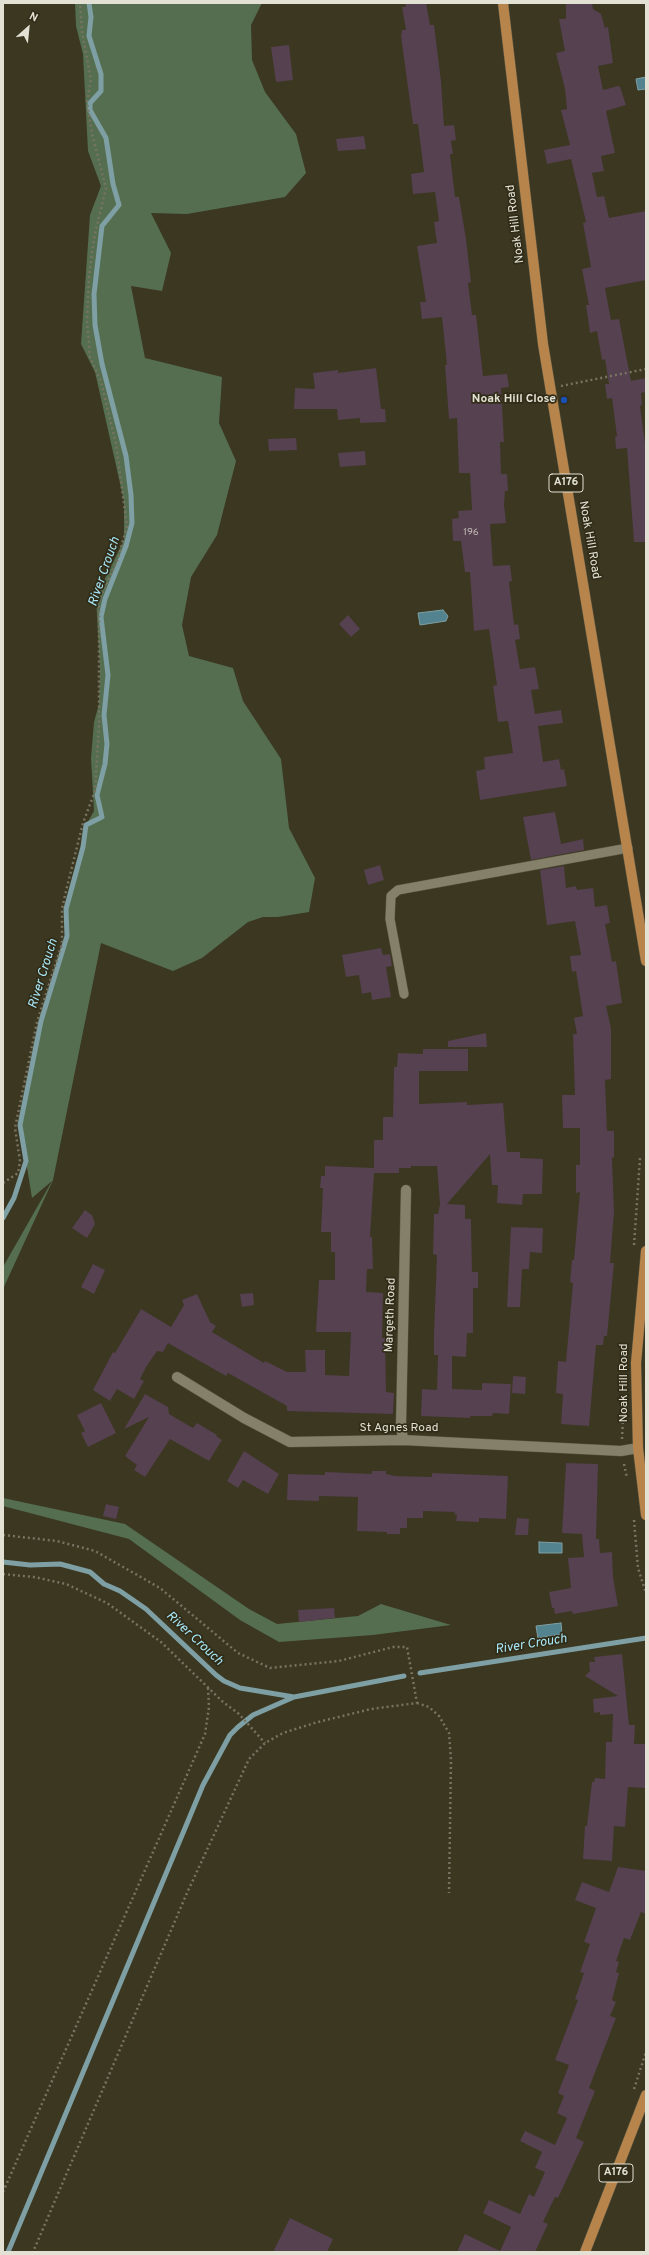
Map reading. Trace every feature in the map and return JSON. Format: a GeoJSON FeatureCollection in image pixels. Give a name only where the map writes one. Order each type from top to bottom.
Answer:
{"type":"FeatureCollection","features":[{"type":"Feature","properties":{"kind":"main road","name":"Noak Hill Road"},"geometry":{"type":"LineString","coordinates":[[503,3],[543,344],[646,961]]}},
{"type":"Feature","properties":{"kind":"main road","name":"Noak Hill Road"},"geometry":{"type":"LineString","coordinates":[[646,1251],[636,1363],[638,1448],[646,1515]]}},
{"type":"Feature","properties":{"kind":"main road","name":"A176"},"geometry":{"type":"LineString","coordinates":[[586,2252],[646,2095]]}},
{"type":"Feature","properties":{"kind":"street","name":"Margeth Road"},"geometry":{"type":"LineString","coordinates":[[403,1440],[401,1425],[406,1190]]}},
{"type":"Feature","properties":{"kind":"street","name":"St Agnes Road"},"geometry":{"type":"LineString","coordinates":[[177,1377],[244,1418],[290,1442],[403,1440],[621,1451],[638,1448]]}},
{"type":"Feature","properties":{"kind":"lane"},"geometry":{"type":"LineString","coordinates":[[404,994],[390,919],[391,896],[398,890],[628,848]]}},
{"type":"Feature","properties":{"kind":"path"},"geometry":{"type":"LineString","coordinates":[[3,1183],[18,1173],[20,1161],[15,1128],[37,1022],[62,944],[62,909],[66,891],[83,823],[96,790],[99,726],[99,600],[118,559],[126,526],[116,444],[101,382],[90,356],[88,327],[89,277],[94,238],[106,188],[92,134],[87,102],[91,80],[82,32],[80,3]]}},
{"type":"Feature","properties":{"kind":"path"},"geometry":{"type":"LineString","coordinates":[[551,388],[646,369]]}},
{"type":"Feature","properties":{"kind":"path"},"geometry":{"type":"LineString","coordinates":[[3,1535],[58,1540],[95,1551],[160,1588],[238,1653],[270,1668],[339,1661],[393,1647],[408,1647],[417,1703]]}},
{"type":"Feature","properties":{"kind":"path"},"geometry":{"type":"LineString","coordinates":[[3,1574],[34,1577],[66,1584],[107,1604],[161,1642],[208,1688],[239,1714],[265,1743]]}},
{"type":"Feature","properties":{"kind":"path"},"geometry":{"type":"LineString","coordinates":[[3,2192],[205,1734],[209,1707],[208,1688]]}},
{"type":"Feature","properties":{"kind":"path"},"geometry":{"type":"LineString","coordinates":[[33,2252],[187,1893],[250,1759],[265,1743],[283,1733],[318,1722],[371,1709],[417,1703],[429,1706],[439,1716],[449,1734],[451,1760],[449,1893]]}},
{"type":"Feature","properties":{"kind":"green space"},"geometry":{"type":"Polygon","coordinates":[[[75,3],[262,3],[251,25],[252,60],[265,92],[296,134],[306,173],[285,197],[187,214],[151,213],[171,253],[162,291],[131,286],[145,358],[222,377],[219,423],[236,461],[217,535],[191,577],[182,625],[189,656],[233,668],[243,701],[281,759],[289,828],[315,878],[309,912],[278,917],[263,917],[248,922],[202,958],[173,971],[101,943],[53,1180],[3,1289],[3,1267],[52,1181],[32,1198],[20,1125],[41,1021],[67,936],[66,909],[83,847],[86,825],[94,811],[91,758],[94,722],[99,704],[100,669],[96,597],[124,540],[124,501],[95,372],[81,344],[90,215],[101,186],[88,151],[83,54],[76,26],[75,3]]]}},
{"type":"Feature","properties":{"kind":"green space"},"geometry":{"type":"Polygon","coordinates":[[[3,1498],[125,1524],[249,1609],[277,1624],[358,1616],[381,1604],[451,1625],[373,1635],[279,1642],[240,1620],[129,1539],[3,1506],[3,1498]]]}},
{"type":"Feature","properties":{"kind":"water"},"geometry":{"type":"Polygon","coordinates":[[[646,77],[646,89],[638,90],[636,79],[646,77]]]}},
{"type":"Feature","properties":{"kind":"water"},"geometry":{"type":"Polygon","coordinates":[[[443,610],[448,616],[446,621],[420,625],[418,613],[443,610]]]}},
{"type":"Feature","properties":{"kind":"water"},"geometry":{"type":"Polygon","coordinates":[[[539,1542],[562,1543],[562,1553],[539,1553],[539,1542]]]}},
{"type":"Feature","properties":{"kind":"water"},"geometry":{"type":"Polygon","coordinates":[[[561,1623],[562,1634],[538,1638],[536,1626],[561,1623]]]}},
{"type":"Feature","properties":{"kind":"building"},"geometry":{"type":"Polygon","coordinates":[[[405,3],[426,3],[430,25],[434,25],[441,81],[444,126],[454,125],[456,140],[451,141],[453,154],[450,154],[451,163],[455,197],[459,197],[466,239],[471,282],[468,283],[472,315],[476,315],[483,376],[507,374],[509,387],[501,388],[504,442],[500,442],[501,474],[507,474],[508,491],[505,491],[504,504],[506,523],[490,524],[493,566],[510,565],[512,581],[509,582],[514,625],[518,624],[520,639],[515,640],[520,669],[535,667],[539,689],[531,690],[535,714],[561,710],[563,723],[538,726],[543,762],[559,759],[561,770],[564,769],[567,786],[480,800],[476,771],[485,769],[484,757],[513,753],[508,721],[498,722],[493,686],[497,685],[489,629],[474,631],[470,572],[465,572],[461,541],[453,541],[452,519],[459,518],[458,511],[472,510],[470,473],[459,473],[457,418],[449,419],[445,365],[447,365],[442,317],[422,319],[420,302],[426,302],[417,246],[437,243],[434,222],[439,221],[435,192],[413,194],[411,174],[424,172],[418,124],[413,124],[401,36],[402,30],[406,30],[402,7],[406,7],[405,3]]]}},
{"type":"Feature","properties":{"kind":"building"},"geometry":{"type":"Polygon","coordinates":[[[566,3],[592,3],[593,9],[601,14],[605,28],[608,27],[613,63],[598,66],[603,90],[618,86],[620,87],[626,105],[606,111],[615,153],[601,156],[604,171],[592,173],[597,197],[604,196],[609,218],[646,211],[646,280],[605,288],[611,320],[619,319],[631,381],[646,378],[646,392],[641,393],[642,405],[640,406],[646,451],[646,542],[634,542],[627,448],[616,449],[615,437],[617,436],[612,398],[607,399],[605,384],[609,384],[605,359],[602,360],[597,331],[590,333],[586,305],[589,305],[582,269],[591,267],[583,223],[586,222],[571,159],[547,164],[544,150],[570,145],[561,110],[567,109],[565,89],[556,53],[565,51],[559,19],[566,19],[566,3]]]}},
{"type":"Feature","properties":{"kind":"building"},"geometry":{"type":"Polygon","coordinates":[[[289,45],[293,80],[276,82],[271,47],[289,45]]]}},
{"type":"Feature","properties":{"kind":"building"},"geometry":{"type":"Polygon","coordinates":[[[364,136],[366,149],[338,151],[336,139],[364,136]]]}},
{"type":"Feature","properties":{"kind":"building"},"geometry":{"type":"Polygon","coordinates":[[[376,368],[381,409],[385,409],[386,422],[360,423],[360,418],[338,420],[337,409],[294,409],[295,388],[315,389],[313,373],[338,370],[338,373],[376,368]]]}},
{"type":"Feature","properties":{"kind":"building"},"geometry":{"type":"Polygon","coordinates":[[[296,438],[297,450],[269,451],[268,439],[296,438]]]}},
{"type":"Feature","properties":{"kind":"building"},"geometry":{"type":"Polygon","coordinates":[[[365,451],[366,465],[340,467],[338,453],[365,451]]]}},
{"type":"Feature","properties":{"kind":"building"},"geometry":{"type":"Polygon","coordinates":[[[348,615],[360,629],[351,637],[339,624],[348,615]]]}},
{"type":"Feature","properties":{"kind":"building"},"geometry":{"type":"Polygon","coordinates":[[[555,812],[561,844],[583,839],[584,850],[531,860],[523,817],[555,812]]]}},
{"type":"Feature","properties":{"kind":"building"},"geometry":{"type":"Polygon","coordinates":[[[380,865],[384,880],[368,885],[364,870],[380,865]]]}},
{"type":"Feature","properties":{"kind":"building"},"geometry":{"type":"Polygon","coordinates":[[[564,866],[566,888],[576,886],[577,890],[593,888],[595,907],[607,905],[610,923],[605,924],[612,962],[616,961],[622,1003],[606,1006],[611,1028],[611,1079],[605,1080],[607,1131],[614,1131],[614,1157],[612,1158],[614,1211],[610,1263],[614,1263],[607,1336],[604,1336],[603,1345],[596,1345],[589,1426],[561,1424],[563,1394],[556,1393],[558,1361],[566,1362],[573,1283],[570,1282],[572,1260],[574,1260],[580,1192],[576,1193],[576,1165],[580,1165],[580,1128],[563,1128],[562,1095],[575,1095],[573,1034],[577,1034],[574,1018],[583,1016],[576,971],[572,972],[570,956],[581,955],[575,921],[547,925],[540,870],[564,866]]]}},
{"type":"Feature","properties":{"kind":"building"},"geometry":{"type":"Polygon","coordinates":[[[381,948],[383,955],[390,954],[392,966],[386,967],[391,997],[372,1000],[371,992],[362,994],[359,975],[346,977],[342,955],[381,948]]]}},
{"type":"Feature","properties":{"kind":"building"},"geometry":{"type":"Polygon","coordinates":[[[486,1033],[487,1047],[448,1047],[448,1041],[486,1033]]]}},
{"type":"Feature","properties":{"kind":"building"},"geometry":{"type":"Polygon","coordinates":[[[423,1049],[468,1049],[468,1071],[419,1071],[419,1104],[467,1102],[467,1105],[503,1103],[507,1152],[520,1152],[520,1158],[543,1159],[542,1194],[523,1194],[522,1205],[497,1203],[498,1185],[492,1185],[490,1154],[447,1204],[465,1205],[465,1219],[471,1219],[472,1272],[478,1272],[478,1288],[473,1288],[473,1333],[467,1333],[466,1357],[452,1356],[452,1389],[482,1390],[482,1383],[511,1384],[509,1414],[493,1413],[492,1416],[470,1416],[470,1418],[421,1416],[422,1389],[437,1390],[438,1355],[434,1355],[434,1333],[437,1255],[433,1254],[434,1214],[438,1214],[440,1204],[437,1166],[411,1166],[411,1168],[399,1168],[399,1173],[374,1173],[370,1237],[372,1237],[373,1269],[367,1269],[366,1292],[383,1293],[382,1338],[385,1338],[386,1392],[394,1393],[393,1414],[287,1411],[287,1406],[228,1373],[226,1376],[168,1343],[163,1352],[157,1351],[146,1367],[140,1379],[144,1381],[134,1399],[117,1389],[110,1401],[93,1390],[113,1352],[115,1353],[141,1309],[171,1327],[184,1305],[182,1300],[197,1294],[210,1322],[216,1326],[212,1332],[264,1363],[265,1361],[287,1372],[306,1372],[305,1350],[325,1350],[325,1375],[349,1376],[351,1332],[316,1332],[319,1280],[335,1280],[335,1252],[331,1252],[331,1232],[321,1232],[323,1188],[320,1188],[321,1176],[325,1176],[325,1166],[374,1168],[374,1140],[383,1140],[383,1117],[393,1117],[394,1067],[397,1067],[398,1053],[423,1054],[423,1049]]]}},
{"type":"Feature","properties":{"kind":"building"},"geometry":{"type":"Polygon","coordinates":[[[85,1210],[92,1215],[95,1224],[87,1238],[72,1228],[85,1210]]]}},
{"type":"Feature","properties":{"kind":"building"},"geometry":{"type":"Polygon","coordinates":[[[511,1227],[543,1228],[542,1253],[530,1252],[529,1269],[522,1269],[520,1307],[507,1307],[511,1227]]]}},
{"type":"Feature","properties":{"kind":"building"},"geometry":{"type":"Polygon","coordinates":[[[93,1264],[105,1270],[94,1294],[81,1287],[93,1264]]]}},
{"type":"Feature","properties":{"kind":"building"},"geometry":{"type":"Polygon","coordinates":[[[253,1293],[254,1305],[242,1307],[240,1294],[253,1293]]]}},
{"type":"Feature","properties":{"kind":"building"},"geometry":{"type":"Polygon","coordinates":[[[513,1376],[526,1377],[525,1394],[512,1393],[513,1376]]]}},
{"type":"Feature","properties":{"kind":"building"},"geometry":{"type":"Polygon","coordinates":[[[145,1394],[168,1407],[169,1414],[193,1428],[197,1423],[217,1435],[216,1436],[222,1440],[209,1461],[170,1439],[145,1477],[134,1470],[137,1465],[125,1456],[149,1417],[124,1429],[145,1394]]]}},
{"type":"Feature","properties":{"kind":"building"},"geometry":{"type":"Polygon","coordinates":[[[101,1403],[116,1433],[88,1447],[81,1433],[85,1431],[77,1415],[101,1403]]]}},
{"type":"Feature","properties":{"kind":"building"},"geometry":{"type":"Polygon","coordinates":[[[244,1451],[279,1474],[268,1494],[243,1480],[238,1488],[227,1481],[244,1451]]]}},
{"type":"Feature","properties":{"kind":"building"},"geometry":{"type":"Polygon","coordinates":[[[566,1463],[598,1464],[596,1539],[599,1539],[600,1553],[612,1552],[613,1577],[618,1606],[573,1614],[572,1611],[555,1614],[554,1608],[552,1608],[549,1592],[571,1588],[568,1558],[584,1557],[582,1534],[562,1533],[566,1463]]]}},
{"type":"Feature","properties":{"kind":"building"},"geometry":{"type":"Polygon","coordinates":[[[372,1471],[386,1471],[386,1474],[395,1476],[432,1477],[432,1473],[508,1476],[506,1519],[479,1518],[479,1522],[456,1521],[457,1515],[454,1514],[455,1512],[423,1511],[423,1518],[407,1518],[407,1528],[400,1528],[400,1534],[387,1534],[387,1532],[357,1531],[358,1497],[319,1496],[319,1501],[287,1500],[288,1474],[325,1475],[325,1472],[372,1474],[372,1471]]]}},
{"type":"Feature","properties":{"kind":"building"},"geometry":{"type":"Polygon","coordinates":[[[106,1504],[119,1507],[116,1519],[103,1516],[106,1504]]]}},
{"type":"Feature","properties":{"kind":"building"},"geometry":{"type":"Polygon","coordinates":[[[517,1518],[529,1519],[528,1535],[515,1535],[517,1518]]]}},
{"type":"Feature","properties":{"kind":"building"},"geometry":{"type":"Polygon","coordinates":[[[334,1608],[335,1618],[299,1622],[298,1610],[334,1608]]]}},
{"type":"Feature","properties":{"kind":"building"},"geometry":{"type":"Polygon","coordinates":[[[622,1654],[629,1725],[635,1725],[634,1744],[646,1744],[646,1788],[628,1787],[625,1827],[614,1826],[612,1861],[583,1859],[585,1826],[587,1826],[592,1782],[594,1782],[595,1778],[605,1779],[606,1742],[612,1742],[613,1714],[600,1715],[600,1712],[594,1713],[593,1699],[618,1696],[585,1676],[590,1671],[589,1662],[595,1662],[594,1657],[622,1654]]]}},
{"type":"Feature","properties":{"kind":"building"},"geometry":{"type":"Polygon","coordinates":[[[618,1867],[646,1871],[646,1914],[641,1912],[630,1940],[624,1938],[616,1961],[619,1962],[616,1972],[619,1973],[612,2000],[616,2002],[610,2016],[616,2018],[589,2088],[595,2091],[576,2138],[584,2142],[558,2198],[555,2197],[543,2222],[548,2224],[535,2252],[457,2252],[465,2234],[500,2251],[511,2227],[483,2213],[489,2200],[520,2214],[529,2194],[534,2197],[545,2172],[535,2168],[542,2152],[520,2141],[525,2131],[555,2145],[567,2118],[557,2113],[564,2096],[558,2093],[569,2065],[555,2060],[578,2000],[575,1999],[584,1973],[580,1972],[590,1944],[584,1942],[596,1908],[575,1900],[582,1882],[609,1892],[618,1867]]]}},
{"type":"Feature","properties":{"kind":"building"},"geometry":{"type":"Polygon","coordinates":[[[290,2218],[333,2239],[327,2252],[273,2252],[290,2218]]]}},
{"type":"Feature","properties":{"kind":"waterway","name":"River Crouch"},"geometry":{"type":"LineString","coordinates":[[3,1218],[14,1198],[26,1161],[20,1125],[41,1021],[67,936],[66,909],[83,847],[86,825],[102,817],[97,795],[105,764],[107,744],[104,715],[108,675],[101,617],[105,599],[126,546],[132,523],[131,495],[126,456],[102,364],[95,325],[94,294],[102,226],[119,205],[113,184],[106,138],[90,110],[90,103],[101,91],[101,74],[89,36],[91,17],[89,3]]}},
{"type":"Feature","properties":{"kind":"waterway","name":"River Crouch"},"geometry":{"type":"LineString","coordinates":[[3,1562],[30,1565],[60,1564],[90,1572],[104,1584],[120,1591],[146,1609],[216,1675],[224,1681],[240,1688],[294,1697],[404,1676]]}},
{"type":"Feature","properties":{"kind":"waterway","name":"River Crouch"},"geometry":{"type":"LineString","coordinates":[[420,1673],[646,1638]]}},
{"type":"Feature","properties":{"kind":"waterway"},"geometry":{"type":"LineString","coordinates":[[8,2252],[203,1785],[230,1735],[238,1727],[253,1715],[294,1697]]}},
{"type":"Feature","properties":{"kind":"place","name":"Noak Hill Close"},"geometry":{"type":"Point","coordinates":[564,400]}}]}
